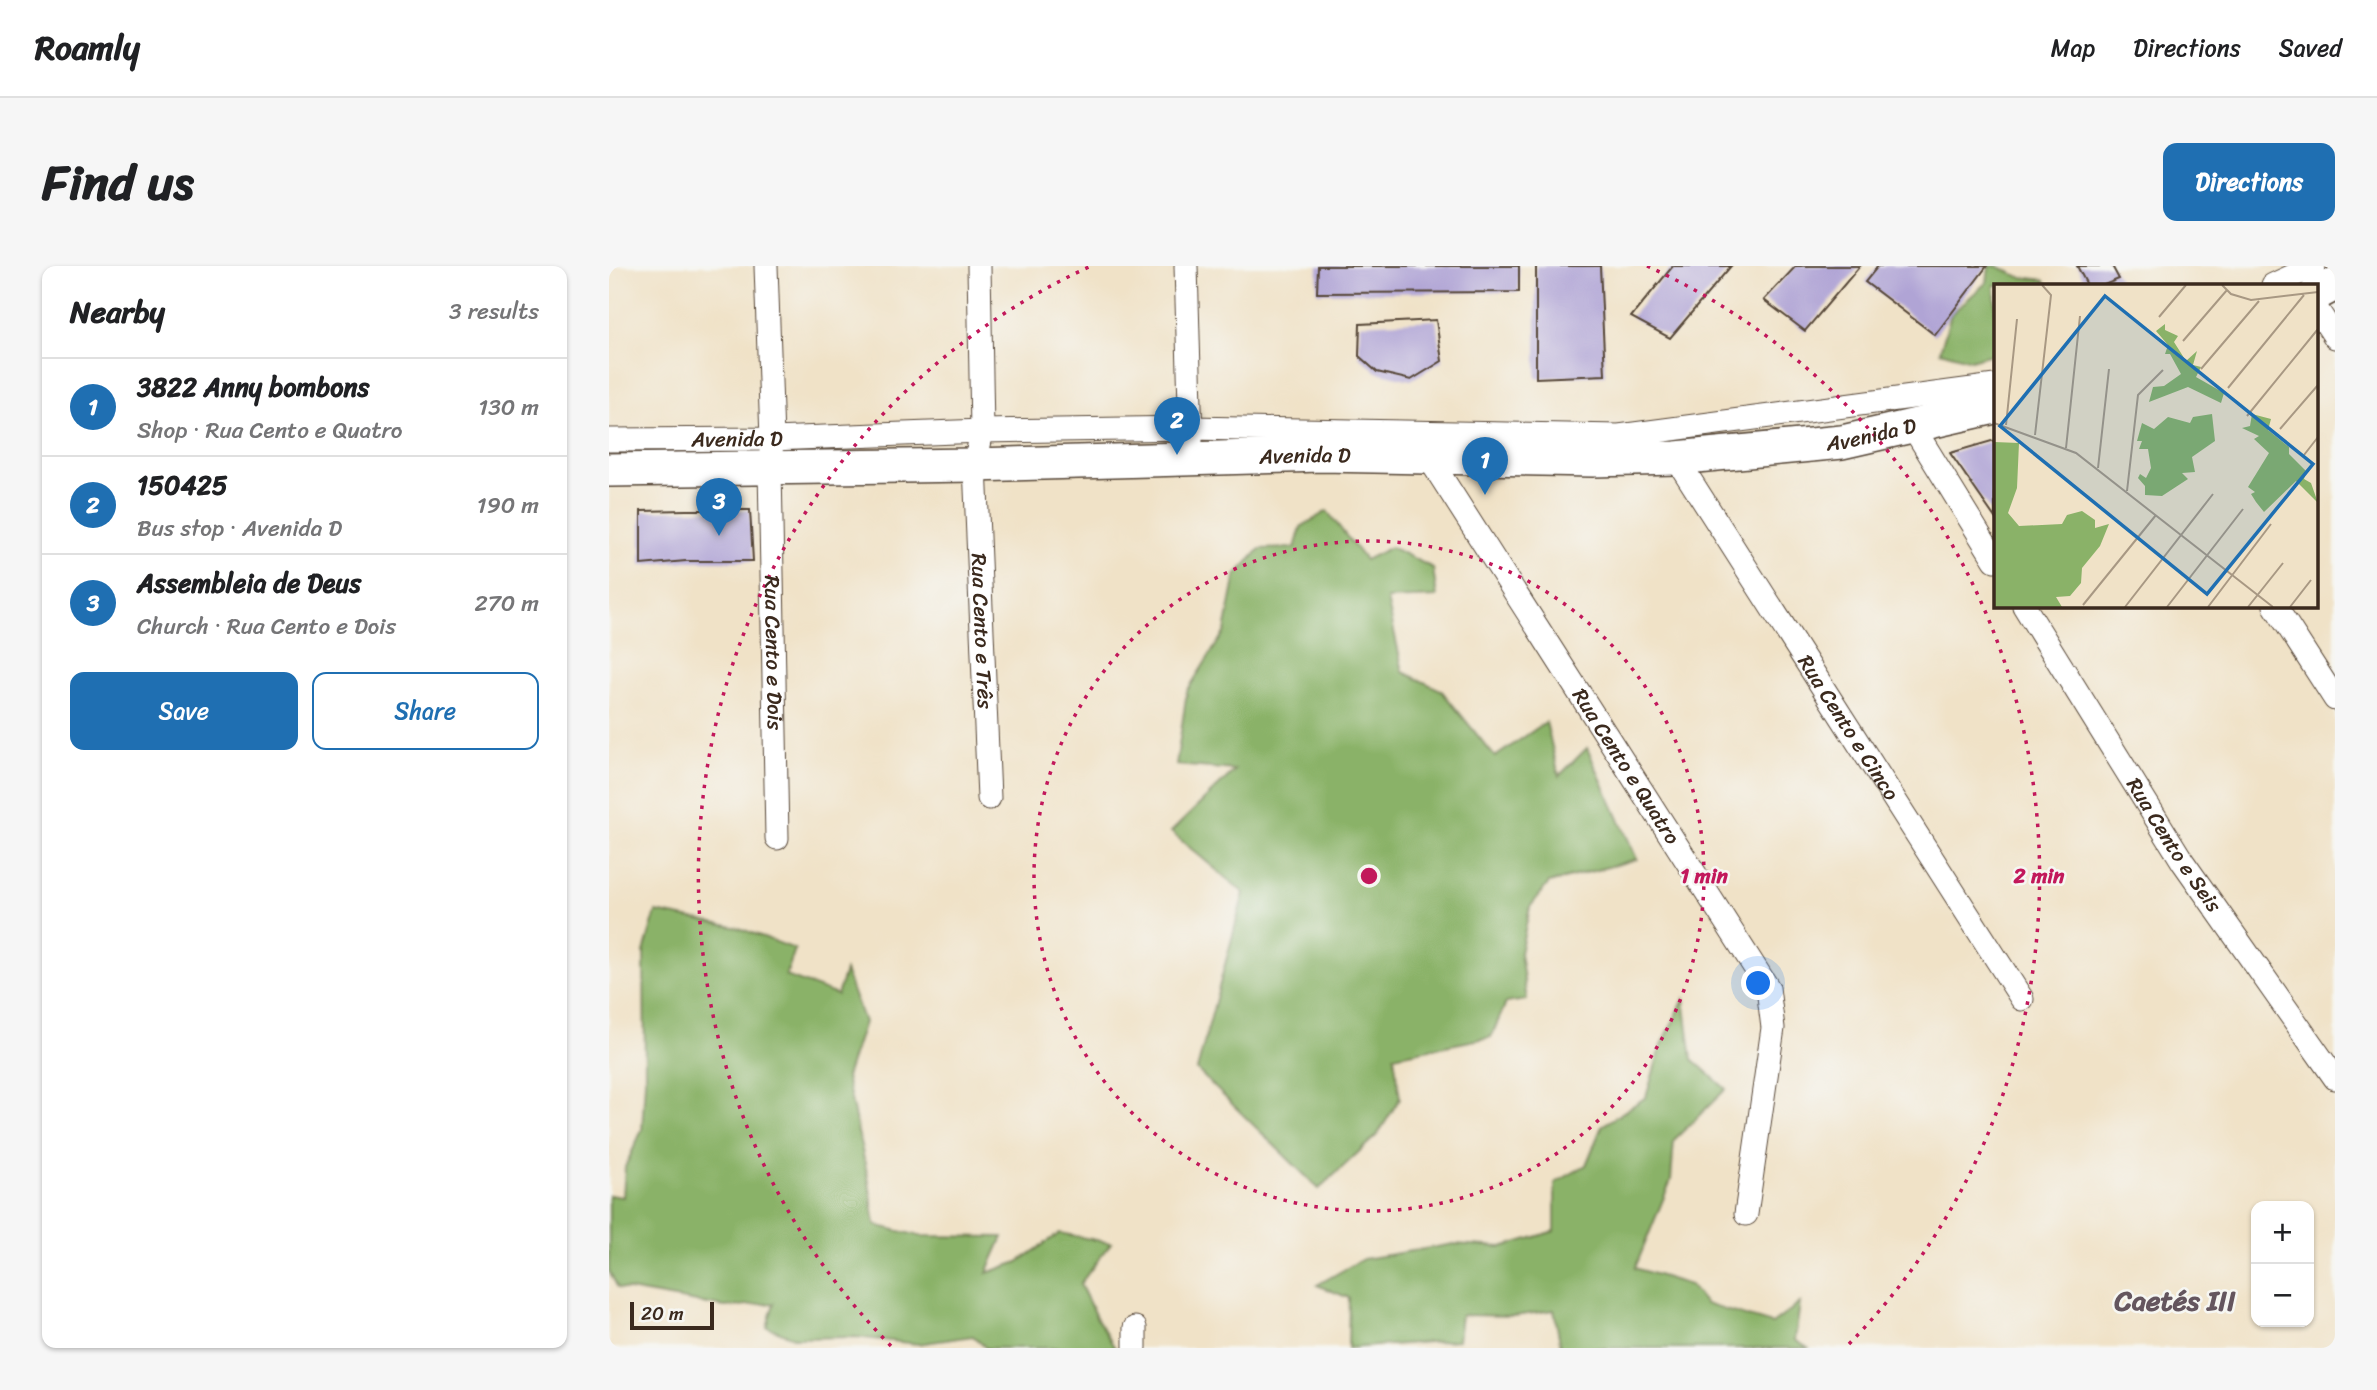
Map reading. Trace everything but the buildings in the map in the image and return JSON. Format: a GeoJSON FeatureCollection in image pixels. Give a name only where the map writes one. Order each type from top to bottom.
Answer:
{"type":"FeatureCollection","features":[{"type":"Feature","properties":{"kind":"street","name":"Rua Cento e Dois"},"geometry":{"type":"LineString","coordinates":[[766,266],[777,838]]}},
{"type":"Feature","properties":{"kind":"street","name":"Rua Cento e Três"},"geometry":{"type":"LineString","coordinates":[[979,266],[982,431],[975,465],[989,798]]}},
{"type":"Feature","properties":{"kind":"street"},"geometry":{"type":"LineString","coordinates":[[1186,266],[1191,444]]}},
{"type":"Feature","properties":{"kind":"street"},"geometry":{"type":"LineString","coordinates":[[2275,284],[2314,266]]}},
{"type":"Feature","properties":{"kind":"street"},"geometry":{"type":"LineString","coordinates":[[2317,293],[2335,284]]}},
{"type":"Feature","properties":{"kind":"street"},"geometry":{"type":"LineString","coordinates":[[2317,310],[2335,337]]}},
{"type":"Feature","properties":{"kind":"street","name":"Avenida D"},"geometry":{"type":"LineString","coordinates":[[609,440],[975,465],[1191,444],[1619,436],[1994,386]]}},
{"type":"Feature","properties":{"kind":"street","name":"Avenida D"},"geometry":{"type":"LineString","coordinates":[[609,470],[982,431],[1321,455],[1593,460],[1676,458],[1842,442],[1994,407]]}},
{"type":"Feature","properties":{"kind":"street"},"geometry":{"type":"LineString","coordinates":[[1913,427],[1994,557]]}},
{"type":"Feature","properties":{"kind":"street","name":"Rua Cento e Quatro"},"geometry":{"type":"LineString","coordinates":[[1429,458],[1767,988],[1773,1028],[1747,1214]]}},
{"type":"Feature","properties":{"kind":"street","name":"Rua Cento e Cinco"},"geometry":{"type":"LineString","coordinates":[[1676,458],[2022,999]]}},
{"type":"Feature","properties":{"kind":"street","name":"Rua Cento e Seis"},"geometry":{"type":"LineString","coordinates":[[2025,607],[2183,862],[2335,1078]]}},
{"type":"Feature","properties":{"kind":"street"},"geometry":{"type":"LineString","coordinates":[[2276,607],[2335,699]]}},
{"type":"Feature","properties":{"kind":"green space"},"geometry":{"type":"Polygon","coordinates":[[[1989,266],[1997,266],[2020,277],[2045,280],[2047,284],[1994,284],[1994,353],[1971,360],[1940,351],[1951,314],[1987,282],[1989,266]]]}},
{"type":"Feature","properties":{"kind":"green space"},"geometry":{"type":"Polygon","coordinates":[[[1327,511],[1365,560],[1391,547],[1433,568],[1437,597],[1387,599],[1403,672],[1441,690],[1495,757],[1546,722],[1559,776],[1587,748],[1637,859],[1549,883],[1530,907],[1520,953],[1527,1000],[1506,1003],[1491,1037],[1394,1056],[1400,1098],[1378,1134],[1319,1189],[1197,1070],[1244,893],[1171,832],[1235,770],[1176,765],[1187,691],[1225,631],[1236,575],[1260,549],[1295,548],[1301,527],[1327,511]]]}},
{"type":"Feature","properties":{"kind":"green space"},"geometry":{"type":"Polygon","coordinates":[[[656,912],[739,928],[795,949],[786,976],[837,995],[845,971],[864,1022],[846,1077],[869,1182],[875,1225],[920,1236],[1003,1237],[987,1273],[1018,1262],[1060,1233],[1111,1243],[1080,1284],[1115,1348],[986,1348],[973,1336],[918,1344],[855,1337],[796,1338],[767,1327],[774,1303],[725,1307],[618,1288],[609,1271],[609,1195],[623,1197],[625,1167],[642,1130],[645,1080],[644,952],[656,912]]]}},
{"type":"Feature","properties":{"kind":"green space"},"geometry":{"type":"Polygon","coordinates":[[[1684,999],[1692,1059],[1726,1089],[1674,1140],[1671,1180],[1635,1268],[1690,1285],[1705,1304],[1772,1324],[1800,1303],[1795,1340],[1808,1348],[1561,1348],[1554,1310],[1515,1316],[1461,1315],[1458,1340],[1348,1348],[1349,1298],[1317,1285],[1363,1259],[1454,1244],[1502,1247],[1555,1231],[1555,1183],[1586,1165],[1602,1126],[1646,1097],[1661,1047],[1684,999]]]}},
{"type":"Feature","properties":{"kind":"place","name":"150425"},"geometry":{"type":"Point","coordinates":[1177,455]}},
{"type":"Feature","properties":{"kind":"place","name":"3822 Anny bombons"},"geometry":{"type":"Point","coordinates":[1485,495]}},
{"type":"Feature","properties":{"kind":"place","name":"Assembleia de Deus"},"geometry":{"type":"Point","coordinates":[719,536]}},
{"type":"Feature","properties":{"kind":"district","name":"Caetés III"},"geometry":{"type":"Point","coordinates":[2175,1300]}}]}
